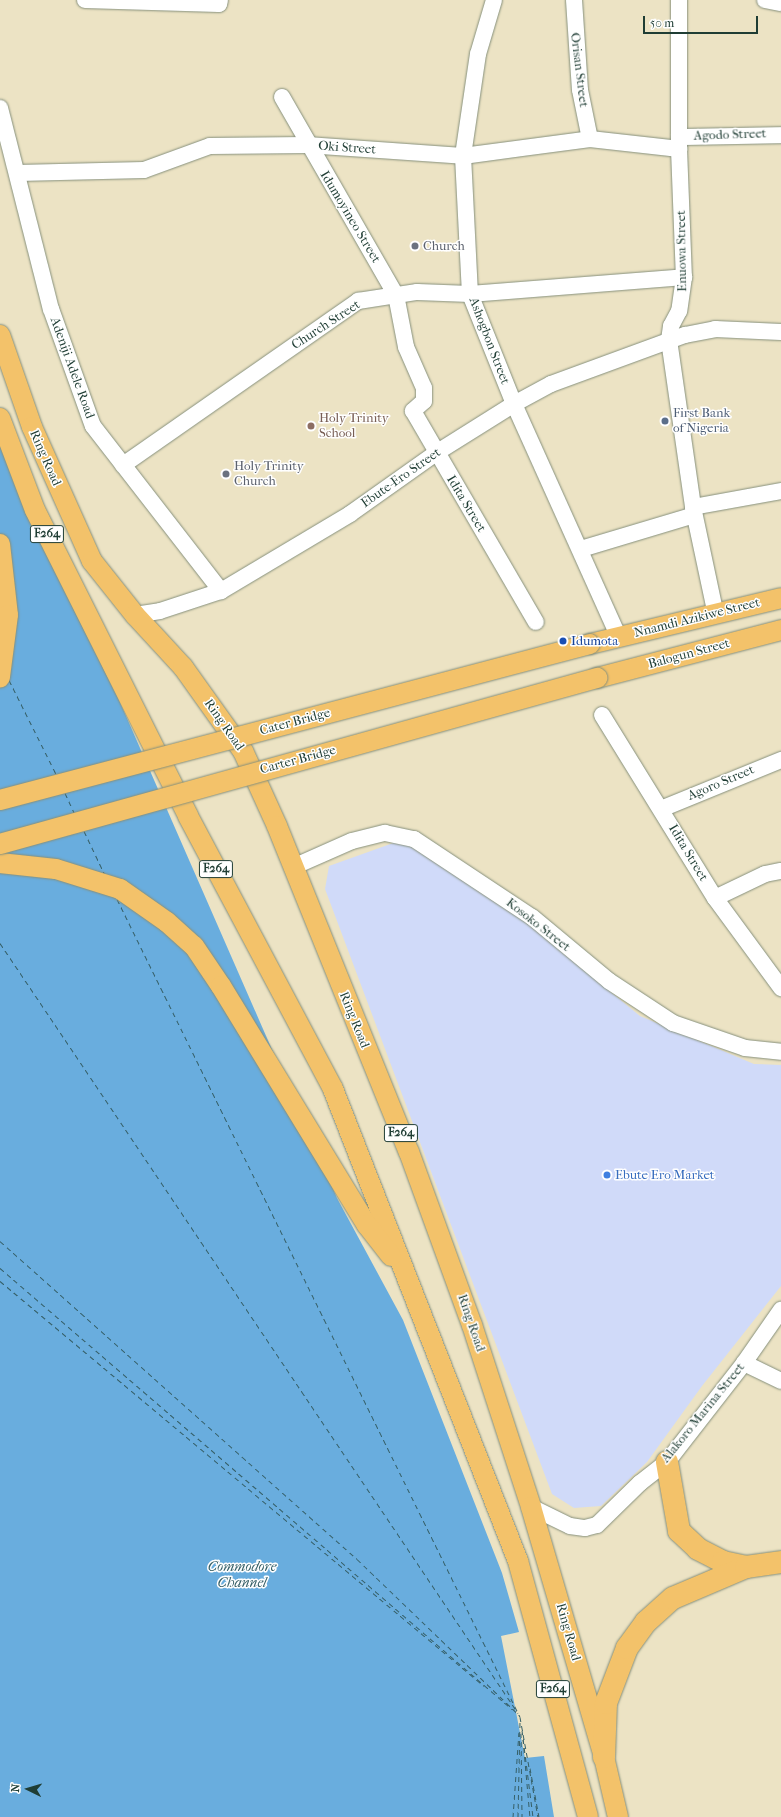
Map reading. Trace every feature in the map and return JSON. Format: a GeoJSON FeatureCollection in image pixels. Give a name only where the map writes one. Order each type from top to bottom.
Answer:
{"type":"FeatureCollection","features":[{"type":"Feature","properties":{"kind":"highway"},"geometry":{"type":"LineString","coordinates":[[667,1462],[679,1532],[698,1548],[723,1562],[746,1567]]}},
{"type":"Feature","properties":{"kind":"highway"},"geometry":{"type":"LineString","coordinates":[[604,1757],[608,1698],[627,1648],[646,1622],[673,1598],[746,1567],[781,1562]]}},
{"type":"Feature","properties":{"kind":"main road","name":"Ring Road"},"geometry":{"type":"LineString","coordinates":[[0,335],[32,427],[92,561],[135,615],[183,667],[243,751],[293,867],[409,1152],[472,1325],[531,1507],[604,1757]]}},
{"type":"Feature","properties":{"kind":"main road","name":"Ring Road"},"geometry":{"type":"LineString","coordinates":[[0,418],[35,510],[188,816],[333,1089],[518,1562],[588,1817]]}},
{"type":"Feature","properties":{"kind":"main road"},"geometry":{"type":"LineString","coordinates":[[0,544],[8,616],[0,677]]}},
{"type":"Feature","properties":{"kind":"main road","name":"Nnamdi Azikiwe Street"},"geometry":{"type":"LineString","coordinates":[[590,644],[716,615],[781,598]]}},
{"type":"Feature","properties":{"kind":"main road","name":"Balogun Street"},"geometry":{"type":"LineString","coordinates":[[597,678],[781,630]]}},
{"type":"Feature","properties":{"kind":"main road","name":"Cater Bridge"},"geometry":{"type":"LineString","coordinates":[[0,800],[590,644]]}},
{"type":"Feature","properties":{"kind":"main road","name":"Carter Bridge"},"geometry":{"type":"LineString","coordinates":[[0,844],[597,678]]}},
{"type":"Feature","properties":{"kind":"main road"},"geometry":{"type":"LineString","coordinates":[[0,863],[56,869],[120,889],[167,922],[194,946],[221,986],[367,1225],[404,1272]]}},
{"type":"Feature","properties":{"kind":"main road","name":"F264"},"geometry":{"type":"LineString","coordinates":[[604,1757],[618,1817]]}},
{"type":"Feature","properties":{"kind":"street"},"geometry":{"type":"LineString","coordinates":[[85,0],[220,2]]}},
{"type":"Feature","properties":{"kind":"street","name":"Ashogbon Street"},"geometry":{"type":"LineString","coordinates":[[494,0],[478,54],[463,156],[470,294],[514,404],[581,549],[619,638]]}},
{"type":"Feature","properties":{"kind":"street","name":"Orisan Street"},"geometry":{"type":"LineString","coordinates":[[574,0],[580,90],[590,139]]}},
{"type":"Feature","properties":{"kind":"street","name":"Enuowa Street"},"geometry":{"type":"LineString","coordinates":[[679,0],[679,143],[684,277],[680,311],[671,326],[669,340],[694,511],[716,615]]}},
{"type":"Feature","properties":{"kind":"street"},"geometry":{"type":"LineString","coordinates":[[764,0],[781,3]]}},
{"type":"Feature","properties":{"kind":"street","name":"Idumoyineo Street"},"geometry":{"type":"LineString","coordinates":[[282,98],[307,145],[396,294]]}},
{"type":"Feature","properties":{"kind":"street","name":"Adeniji Adele Road"},"geometry":{"type":"LineString","coordinates":[[0,108],[18,173],[51,310],[93,426],[221,591]]}},
{"type":"Feature","properties":{"kind":"street","name":"Agodo Street"},"geometry":{"type":"LineString","coordinates":[[679,143],[781,135]]}},
{"type":"Feature","properties":{"kind":"street","name":"Oki Street"},"geometry":{"type":"LineString","coordinates":[[18,173],[126,172],[144,170],[210,146],[307,145],[463,156],[590,139],[679,143]]}},
{"type":"Feature","properties":{"kind":"street","name":"Church Street"},"geometry":{"type":"LineString","coordinates":[[123,465],[358,301],[416,292],[470,294],[684,277]]}},
{"type":"Feature","properties":{"kind":"street","name":"Idita Street"},"geometry":{"type":"LineString","coordinates":[[396,294],[406,347],[424,388],[424,401],[413,411],[436,453],[536,622]]}},
{"type":"Feature","properties":{"kind":"street","name":"Ebute-Ero Street"},"geometry":{"type":"LineString","coordinates":[[135,615],[160,611],[221,591],[350,514],[436,453],[514,404],[551,384],[669,340],[715,329],[781,332]]}},
{"type":"Feature","properties":{"kind":"street"},"geometry":{"type":"LineString","coordinates":[[581,549],[694,511],[781,492]]}},
{"type":"Feature","properties":{"kind":"street","name":"Idita Street"},"geometry":{"type":"LineString","coordinates":[[602,714],[715,898],[781,988]]}},
{"type":"Feature","properties":{"kind":"street","name":"Agoro Street"},"geometry":{"type":"LineString","coordinates":[[661,809],[781,760]]}},
{"type":"Feature","properties":{"kind":"street","name":"Kosoko Street"},"geometry":{"type":"LineString","coordinates":[[293,867],[352,841],[385,833],[414,839],[532,917],[609,981],[673,1023],[745,1048],[781,1052]]}},
{"type":"Feature","properties":{"kind":"street"},"geometry":{"type":"LineString","coordinates":[[715,898],[765,874],[781,871]]}},
{"type":"Feature","properties":{"kind":"street","name":"Alakoro Marina Street"},"geometry":{"type":"LineString","coordinates":[[531,1507],[570,1526],[585,1528],[596,1525],[640,1483],[667,1462],[744,1363],[781,1310]]}},
{"type":"Feature","properties":{"kind":"street"},"geometry":{"type":"LineString","coordinates":[[744,1363],[781,1381]]}},
{"type":"Feature","properties":{"kind":"shaded area","name":"Ebute Ero Market"},"geometry":{"type":"Polygon","coordinates":[[[410,837],[469,869],[552,944],[640,1016],[754,1064],[781,1065],[781,1286],[702,1386],[647,1462],[601,1506],[574,1508],[552,1494],[325,889],[329,866],[410,837]]]}},
{"type":"Feature","properties":{"kind":"water","name":"Commodore Channel"},"geometry":{"type":"Polygon","coordinates":[[[0,420],[56,556],[337,1198],[403,1320],[502,1573],[519,1632],[501,1636],[525,1758],[544,1756],[554,1817],[0,1817],[0,420]]]}},
{"type":"Feature","properties":{"kind":"ferry route"},"geometry":{"type":"LineString","coordinates":[[9,680],[57,776]]}},
{"type":"Feature","properties":{"kind":"ferry route"},"geometry":{"type":"LineString","coordinates":[[65,793],[75,814]]}},
{"type":"Feature","properties":{"kind":"ferry route"},"geometry":{"type":"LineString","coordinates":[[84,831],[105,875]]}},
{"type":"Feature","properties":{"kind":"ferry route"},"geometry":{"type":"LineString","coordinates":[[117,899],[520,1717],[538,1817]]}},
{"type":"Feature","properties":{"kind":"ferry route"},"geometry":{"type":"LineString","coordinates":[[0,943],[518,1713]]}},
{"type":"Feature","properties":{"kind":"ferry route"},"geometry":{"type":"LineString","coordinates":[[0,1241],[357,1559],[519,1715]]}},
{"type":"Feature","properties":{"kind":"ferry route"},"geometry":{"type":"LineString","coordinates":[[0,1268],[512,1709]]}},
{"type":"Feature","properties":{"kind":"ferry route"},"geometry":{"type":"LineString","coordinates":[[0,1281],[484,1686]]}},
{"type":"Feature","properties":{"kind":"ferry route"},"geometry":{"type":"LineString","coordinates":[[518,1817],[520,1720]]}},
{"type":"Feature","properties":{"kind":"ferry route"},"geometry":{"type":"LineString","coordinates":[[522,1730],[533,1817]]}},
{"type":"Feature","properties":{"kind":"ferry route"},"geometry":{"type":"LineString","coordinates":[[513,1817],[519,1732]]}},
{"type":"Feature","properties":{"kind":"ferry route"},"geometry":{"type":"LineString","coordinates":[[521,1733],[522,1817]]}},
{"type":"Feature","properties":{"kind":"ferry route"},"geometry":{"type":"LineString","coordinates":[[523,1739],[530,1817]]}},
{"type":"Feature","properties":{"kind":"ferry route"},"geometry":{"type":"LineString","coordinates":[[530,1768],[539,1817]]}},
{"type":"Feature","properties":{"kind":"place","name":"Church"},"geometry":{"type":"Point","coordinates":[415,246]}},
{"type":"Feature","properties":{"kind":"place","name":"First Bank of Nigeria"},"geometry":{"type":"Point","coordinates":[665,421]}},
{"type":"Feature","properties":{"kind":"place","name":"Holy Trinity School"},"geometry":{"type":"Point","coordinates":[311,426]}},
{"type":"Feature","properties":{"kind":"place","name":"Holy Trinity Church"},"geometry":{"type":"Point","coordinates":[226,474]}},
{"type":"Feature","properties":{"kind":"place","name":"Idumota"},"geometry":{"type":"Point","coordinates":[563,641]}},
{"type":"Feature","properties":{"kind":"place","name":"Ebute Ero Market"},"geometry":{"type":"Point","coordinates":[607,1175]}}]}
